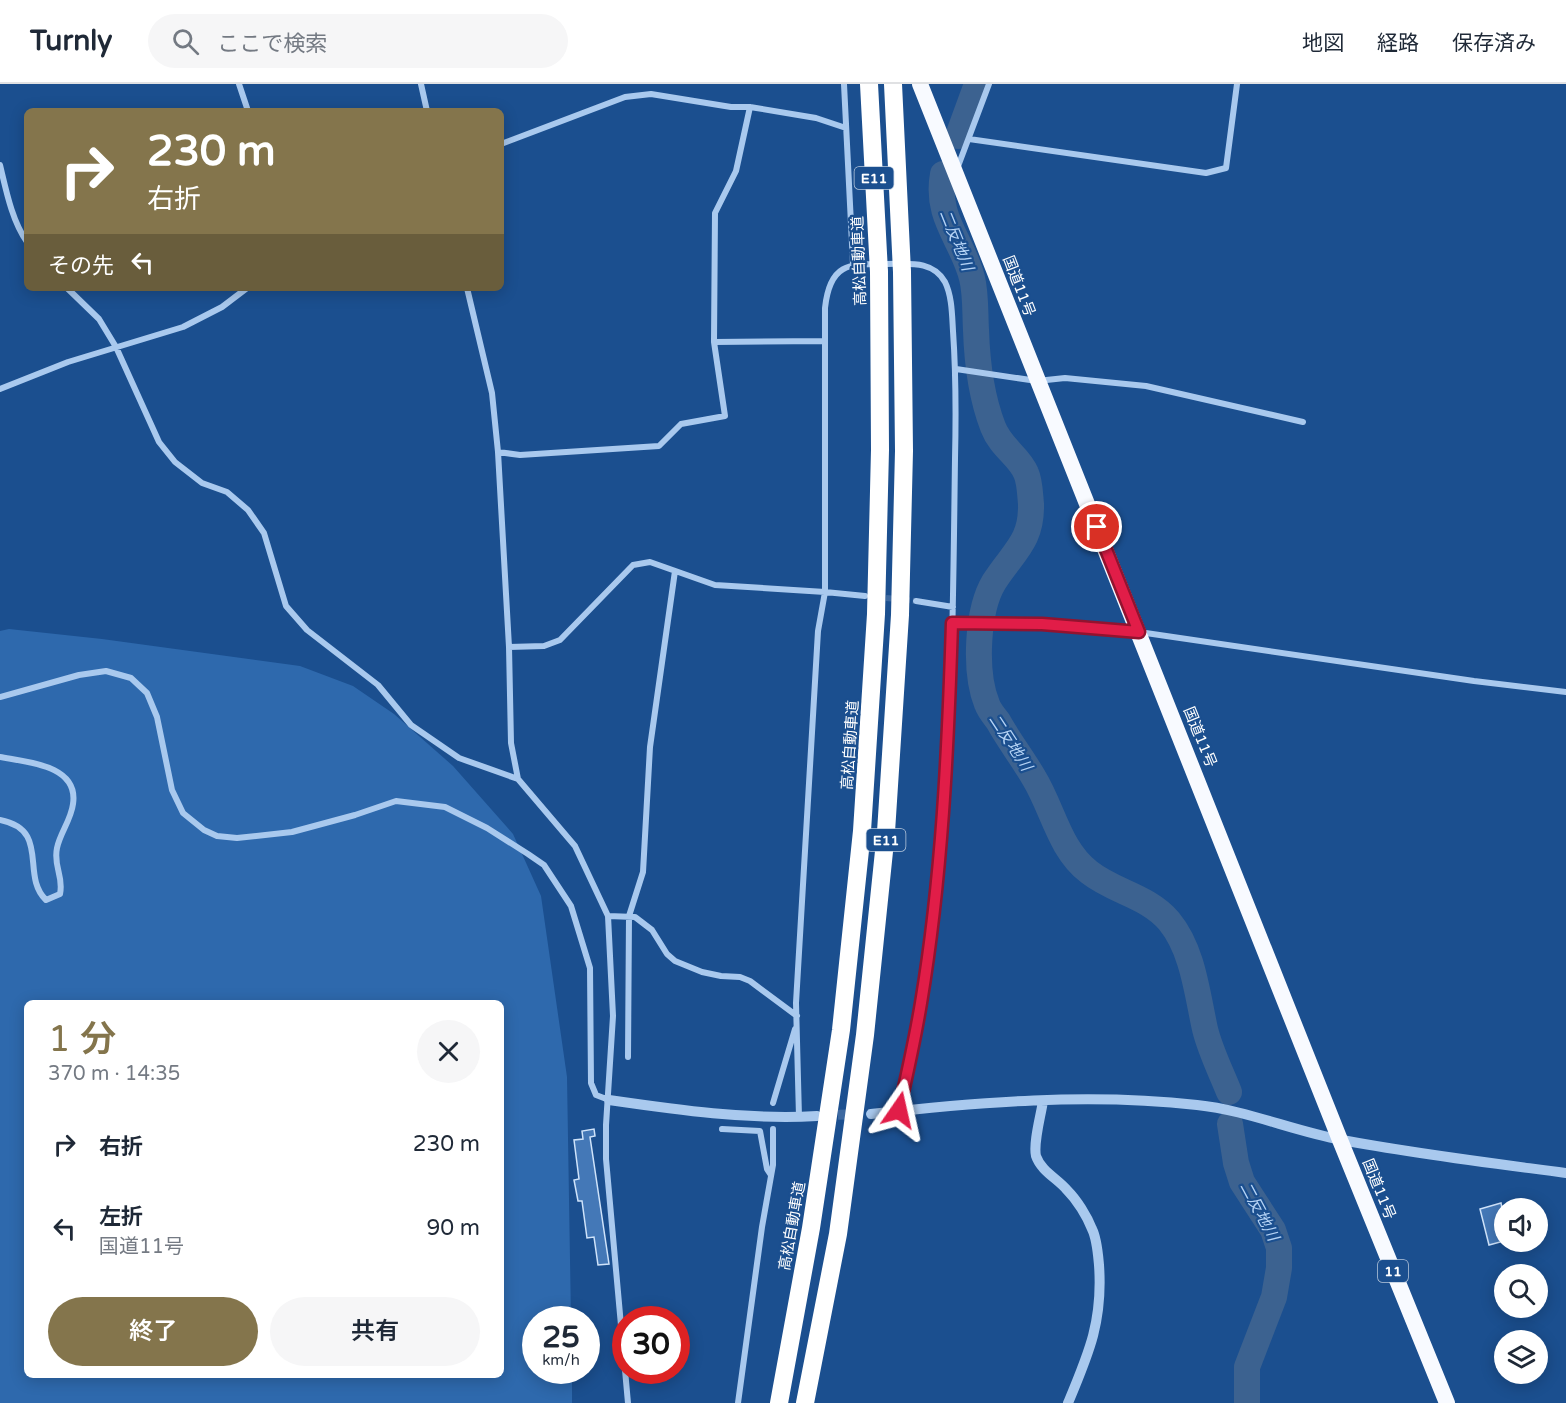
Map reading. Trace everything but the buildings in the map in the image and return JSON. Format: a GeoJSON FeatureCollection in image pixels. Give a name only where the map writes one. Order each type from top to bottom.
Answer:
{"type":"FeatureCollection","features":[{"type":"Feature","properties":{"kind":"highway","name":"高松自動車道"},"geometry":{"type":"LineString","coordinates":[[779,1403],[811,1228],[841,1030],[862,831],[876,614],[880,450],[879,272],[869,84]]}},
{"type":"Feature","properties":{"kind":"highway","name":"E11"},"geometry":{"type":"LineString","coordinates":[[805,1403],[838,1234],[865,1035],[886,832],[900,615],[904,451],[902,272],[893,84]]}},
{"type":"Feature","properties":{"kind":"highway","name":"国道11号"},"geometry":{"type":"LineString","coordinates":[[921,84],[1037,381],[1447,1403]]}},
{"type":"Feature","properties":{"kind":"street"},"geometry":{"type":"LineString","coordinates":[[238,84],[247,108]]}},
{"type":"Feature","properties":{"kind":"street"},"geometry":{"type":"LineString","coordinates":[[421,84],[426,108]]}},
{"type":"Feature","properties":{"kind":"street"},"geometry":{"type":"LineString","coordinates":[[844,84],[853,264]]}},
{"type":"Feature","properties":{"kind":"street"},"geometry":{"type":"LineString","coordinates":[[956,172],[989,84]]}},
{"type":"Feature","properties":{"kind":"street"},"geometry":{"type":"LineString","coordinates":[[969,139],[1206,173],[1226,168],[1237,84]]}},
{"type":"Feature","properties":{"kind":"street"},"geometry":{"type":"LineString","coordinates":[[504,143],[625,97],[651,94],[816,118],[846,128]]}},
{"type":"Feature","properties":{"kind":"street"},"geometry":{"type":"LineString","coordinates":[[498,452],[520,455],[659,446],[681,424],[725,416],[714,342],[715,213],[736,171],[750,107]]}},
{"type":"Feature","properties":{"kind":"street"},"geometry":{"type":"LineString","coordinates":[[0,165],[6,190],[24,238]]}},
{"type":"Feature","properties":{"kind":"street"},"geometry":{"type":"LineString","coordinates":[[799,1117],[797,1019],[818,631],[825,592],[825,308],[829,289],[836,276],[842,269],[853,264],[920,264],[933,268],[945,281],[951,304],[956,369],[949,736],[937,883],[921,1003],[899,1110]]}},
{"type":"Feature","properties":{"kind":"street"},"geometry":{"type":"LineString","coordinates":[[70,291],[99,320],[116,347],[159,442],[175,462],[202,483],[227,492],[248,510],[264,533],[285,606],[307,630],[378,685],[411,725],[459,758],[518,779]]}},
{"type":"Feature","properties":{"kind":"street"},"geometry":{"type":"LineString","coordinates":[[0,389],[68,363],[183,327],[222,307],[243,291]]}},
{"type":"Feature","properties":{"kind":"street"},"geometry":{"type":"LineString","coordinates":[[468,291],[492,393],[498,452],[509,647],[511,743],[518,779],[575,846],[608,916],[613,1016],[606,1159],[628,1403]]}},
{"type":"Feature","properties":{"kind":"street"},"geometry":{"type":"LineString","coordinates":[[714,342],[825,341]]}},
{"type":"Feature","properties":{"kind":"street"},"geometry":{"type":"LineString","coordinates":[[956,369],[1037,381],[1065,378],[1146,386],[1303,422]]}},
{"type":"Feature","properties":{"kind":"street"},"geometry":{"type":"LineString","coordinates":[[509,647],[544,646],[560,640],[633,565],[650,562],[715,585],[865,596]]}},
{"type":"Feature","properties":{"kind":"street"},"geometry":{"type":"LineString","coordinates":[[628,1057],[629,916],[643,872],[650,747],[675,571]]}},
{"type":"Feature","properties":{"kind":"street"},"geometry":{"type":"LineString","coordinates":[[916,601],[953,607]]}},
{"type":"Feature","properties":{"kind":"street"},"geometry":{"type":"LineString","coordinates":[[952,623],[1042,624],[1139,632],[1474,681],[1566,692]]}},
{"type":"Feature","properties":{"kind":"street"},"geometry":{"type":"LineString","coordinates":[[0,697],[79,675],[106,671],[131,678],[147,693],[157,717],[172,790],[183,813],[204,830],[217,836],[237,838],[292,832],[396,801],[445,807],[488,828],[544,865],[571,906],[590,968],[591,1083],[596,1095],[609,1100],[709,1113],[766,1117],[817,1116]]}},
{"type":"Feature","properties":{"kind":"street"},"geometry":{"type":"LineString","coordinates":[[0,757],[41,765],[59,772],[72,788],[74,803],[58,846],[55,862],[63,883],[60,894],[46,900],[38,892],[32,848],[26,833],[0,820]]}},
{"type":"Feature","properties":{"kind":"street"},"geometry":{"type":"LineString","coordinates":[[608,916],[629,916],[643,921],[675,961],[702,972],[740,977],[750,981],[797,1019]]}},
{"type":"Feature","properties":{"kind":"street"},"geometry":{"type":"LineString","coordinates":[[773,1103],[797,1019]]}},
{"type":"Feature","properties":{"kind":"street"},"geometry":{"type":"LineString","coordinates":[[871,1113],[1043,1101],[1151,1100],[1200,1105],[1340,1140],[1566,1173]]}},
{"type":"Feature","properties":{"kind":"street"},"geometry":{"type":"LineString","coordinates":[[1043,1101],[1036,1155],[1043,1167],[1068,1190],[1093,1229],[1101,1290],[1098,1320],[1086,1361],[1068,1403]]}},
{"type":"Feature","properties":{"kind":"street"},"geometry":{"type":"LineString","coordinates":[[722,1128],[760,1131],[767,1169],[771,1175]]}},
{"type":"Feature","properties":{"kind":"street"},"geometry":{"type":"LineString","coordinates":[[738,1403],[771,1175],[772,1130]]}},
{"type":"Feature","properties":{"kind":"shaded area"},"geometry":{"type":"Polygon","coordinates":[[[9,629],[102,639],[300,666],[353,686],[394,714],[453,766],[513,834],[541,896],[567,1077],[571,1306],[522,1306],[522,1384],[572,1384],[572,1403],[0,1403],[0,631],[9,629]]]}},
{"type":"Feature","properties":{"kind":"waterway","name":"二反地川"},"geometry":{"type":"LineString","coordinates":[[958,136],[977,84]]}},
{"type":"Feature","properties":{"kind":"waterway","name":"二反地川"},"geometry":{"type":"LineString","coordinates":[[943,174],[942,190],[946,216],[972,278],[977,354],[985,403],[996,434],[1026,473],[1031,504],[1025,537],[994,582],[984,608],[979,659],[980,675],[987,704],[1041,790],[1063,840],[1079,863],[1099,879],[1161,913],[1177,932],[1189,958],[1207,1037],[1229,1092]]}},
{"type":"Feature","properties":{"kind":"waterway","name":"二反地川"},"geometry":{"type":"LineString","coordinates":[[1230,1124],[1236,1163],[1242,1182],[1273,1230],[1279,1248],[1279,1268],[1274,1297],[1247,1367],[1247,1403]]}},
{"type":"Feature","properties":{"kind":"tunnel"},"geometry":{"type":"LineString","coordinates":[[877,597],[916,601]]}},
{"type":"Feature","properties":{"kind":"tunnel"},"geometry":{"type":"LineString","coordinates":[[823,1115],[871,1114]]}},
{"type":"Feature","properties":{"kind":"route"},"geometry":{"type":"LineString","coordinates":[[899,1110],[921,1003],[937,883],[949,736],[952,623],[1042,624],[1139,632],[1097,527]]}}]}
